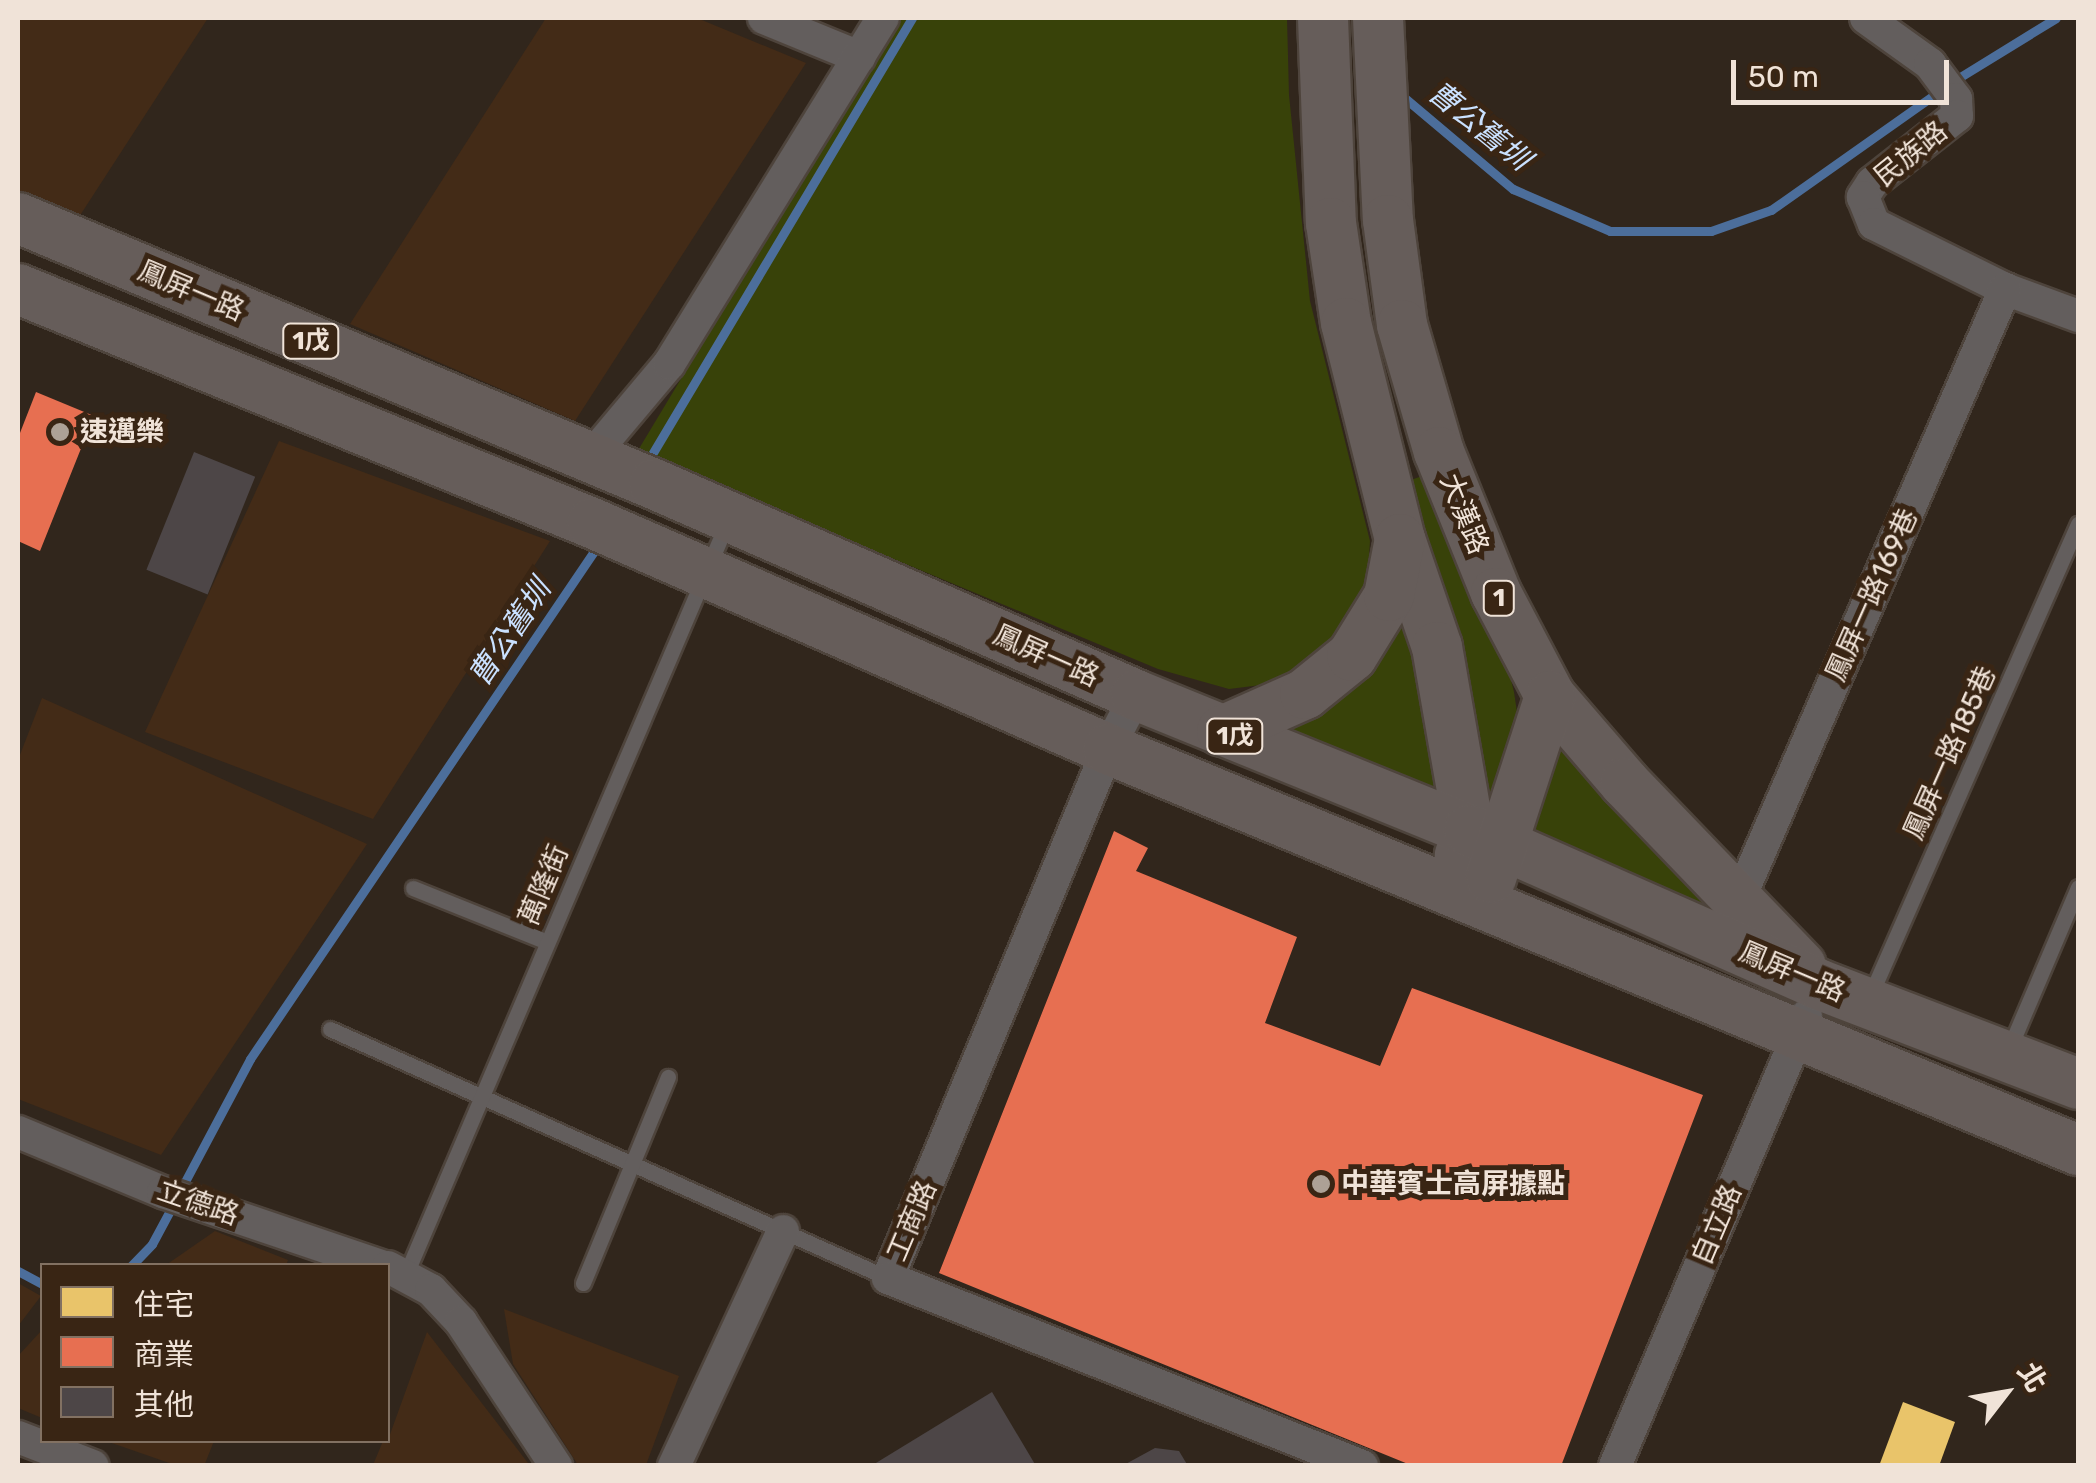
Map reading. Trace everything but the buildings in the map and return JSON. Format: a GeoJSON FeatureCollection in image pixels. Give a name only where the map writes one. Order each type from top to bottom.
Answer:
{"type":"FeatureCollection","features":[{"type":"Feature","properties":{"kind":"main road"},"geometry":{"type":"LineString","coordinates":[[1324,18],[1331,223],[1346,323],[1400,539],[1437,647],[1486,839]]}},
{"type":"Feature","properties":{"kind":"main road","name":"大漢路"},"geometry":{"type":"LineString","coordinates":[[1378,18],[1402,325],[1438,452],[1496,593],[1550,696],[1625,783],[1818,984]]}},
{"type":"Feature","properties":{"kind":"main road","name":"鳳屏一路"},"geometry":{"type":"LineString","coordinates":[[18,218],[654,484],[1136,696],[1486,839],[1818,984],[2078,1084]]}},
{"type":"Feature","properties":{"kind":"main road","name":"鳳屏一路"},"geometry":{"type":"LineString","coordinates":[[18,289],[576,516],[1108,749],[2078,1150]]}},
{"type":"Feature","properties":{"kind":"main road"},"geometry":{"type":"LineString","coordinates":[[1222,731],[1305,694],[1352,656],[1389,596],[1400,539]]}},
{"type":"Feature","properties":{"kind":"main road"},"geometry":{"type":"LineString","coordinates":[[1465,894],[1550,696]]}},
{"type":"Feature","properties":{"kind":"street"},"geometry":{"type":"LineString","coordinates":[[764,18],[859,58]]}},
{"type":"Feature","properties":{"kind":"street"},"geometry":{"type":"LineString","coordinates":[[597,461],[670,364],[884,18]]}},
{"type":"Feature","properties":{"kind":"street","name":"民族路"},"geometry":{"type":"LineString","coordinates":[[1866,18],[1938,75],[1956,100],[1957,116],[1872,183],[1863,197],[1865,212],[1874,224],[2006,289],[2078,316]]}},
{"type":"Feature","properties":{"kind":"street","name":"鳳屏一路169巷"},"geometry":{"type":"LineString","coordinates":[[1738,902],[2006,289]]}},
{"type":"Feature","properties":{"kind":"street","name":"工商路"},"geometry":{"type":"LineString","coordinates":[[1136,696],[1108,749],[888,1278],[1362,1466]]}},
{"type":"Feature","properties":{"kind":"street","name":"自立路"},"geometry":{"type":"LineString","coordinates":[[1625,1463],[1818,984]]}},
{"type":"Feature","properties":{"kind":"street","name":"立德路"},"geometry":{"type":"LineString","coordinates":[[18,1132],[163,1192],[374,1263]]}},
{"type":"Feature","properties":{"kind":"street"},"geometry":{"type":"LineString","coordinates":[[674,1466],[783,1231]]}},
{"type":"Feature","properties":{"kind":"street","name":"立德路"},"geometry":{"type":"LineString","coordinates":[[392,1269],[432,1290],[461,1322],[556,1466]]}},
{"type":"Feature","properties":{"kind":"street"},"geometry":{"type":"LineString","coordinates":[[18,1437],[93,1466]]}},
{"type":"Feature","properties":{"kind":"lane","name":"萬隆街"},"geometry":{"type":"LineString","coordinates":[[392,1269],[482,1095],[730,517]]}},
{"type":"Feature","properties":{"kind":"lane","name":"鳳屏一路185巷"},"geometry":{"type":"LineString","coordinates":[[1867,1003],[2078,524]]}},
{"type":"Feature","properties":{"kind":"lane"},"geometry":{"type":"LineString","coordinates":[[2006,1056],[2078,887]]}},
{"type":"Feature","properties":{"kind":"lane"},"geometry":{"type":"LineString","coordinates":[[413,888],[547,942]]}},
{"type":"Feature","properties":{"kind":"lane"},"geometry":{"type":"LineString","coordinates":[[330,1029],[888,1278]]}},
{"type":"Feature","properties":{"kind":"lane"},"geometry":{"type":"LineString","coordinates":[[583,1283],[668,1077]]}},
{"type":"Feature","properties":{"kind":"shaded area"},"geometry":{"type":"Polygon","coordinates":[[[18,18],[208,18],[79,217],[18,193],[18,18]]]}},
{"type":"Feature","properties":{"kind":"shaded area"},"geometry":{"type":"Polygon","coordinates":[[[546,18],[697,18],[806,63],[575,421],[350,324],[546,18]]]}},
{"type":"Feature","properties":{"kind":"shaded area"},"geometry":{"type":"Polygon","coordinates":[[[279,441],[550,541],[373,819],[145,732],[279,441]]]}},
{"type":"Feature","properties":{"kind":"shaded area"},"geometry":{"type":"Polygon","coordinates":[[[42,698],[367,844],[161,1155],[18,1099],[18,760],[42,698]]]}},
{"type":"Feature","properties":{"kind":"shaded area"},"geometry":{"type":"Polygon","coordinates":[[[215,1231],[288,1260],[287,1263],[169,1263],[215,1231]]]}},
{"type":"Feature","properties":{"kind":"shaded area"},"geometry":{"type":"Polygon","coordinates":[[[18,1283],[40,1297],[18,1326],[18,1283]]]}},
{"type":"Feature","properties":{"kind":"shaded area"},"geometry":{"type":"Polygon","coordinates":[[[504,1309],[679,1376],[646,1465],[578,1465],[513,1364],[504,1309]]]}},
{"type":"Feature","properties":{"kind":"shaded area"},"geometry":{"type":"Polygon","coordinates":[[[40,1332],[40,1417],[18,1408],[18,1356],[40,1332]]]}},
{"type":"Feature","properties":{"kind":"shaded area"},"geometry":{"type":"Polygon","coordinates":[[[427,1332],[528,1463],[373,1465],[382,1443],[390,1443],[427,1332]]]}},
{"type":"Feature","properties":{"kind":"shaded area"},"geometry":{"type":"Polygon","coordinates":[[[112,1443],[213,1443],[204,1466],[175,1465],[112,1443]]]}},
{"type":"Feature","properties":{"kind":"green space"},"geometry":{"type":"Polygon","coordinates":[[[898,18],[1287,18],[1289,95],[1310,301],[1370,541],[1367,588],[1341,637],[1301,672],[1261,685],[1229,689],[1158,669],[637,452],[898,18]]]}},
{"type":"Feature","properties":{"kind":"green space"},"geometry":{"type":"Polygon","coordinates":[[[1425,475],[1507,664],[1514,692],[1518,719],[1497,826],[1479,818],[1446,598],[1408,481],[1425,475]]]}},
{"type":"Feature","properties":{"kind":"green space"},"geometry":{"type":"Polygon","coordinates":[[[1404,594],[1440,803],[1257,730],[1404,594]]]}},
{"type":"Feature","properties":{"kind":"green space"},"geometry":{"type":"Polygon","coordinates":[[[1559,733],[1716,912],[1528,841],[1559,733]]]}},
{"type":"Feature","properties":{"kind":"waterway","name":"曹公舊圳"},"geometry":{"type":"LineString","coordinates":[[645,466],[912,18]]}},
{"type":"Feature","properties":{"kind":"waterway","name":"曹公舊圳"},"geometry":{"type":"LineString","coordinates":[[1952,82],[2056,18]]}},
{"type":"Feature","properties":{"kind":"waterway","name":"曹公舊圳"},"geometry":{"type":"LineString","coordinates":[[1400,94],[1513,189],[1610,231],[1711,231],[1771,210],[1940,91]]}},
{"type":"Feature","properties":{"kind":"waterway","name":"曹公舊圳"},"geometry":{"type":"LineString","coordinates":[[181,1189],[250,1059],[599,544]]}},
{"type":"Feature","properties":{"kind":"waterway","name":"曹公舊圳"},"geometry":{"type":"LineString","coordinates":[[134,1263],[152,1244],[174,1203]]}},
{"type":"Feature","properties":{"kind":"waterway","name":"曹公舊圳"},"geometry":{"type":"LineString","coordinates":[[18,1271],[40,1283]]}},
{"type":"Feature","properties":{"kind":"place","name":"速邁樂"},"geometry":{"type":"Point","coordinates":[60,432]}},
{"type":"Feature","properties":{"kind":"place","name":"中華賓士高屏據點"},"geometry":{"type":"Point","coordinates":[1321,1184]}}]}
